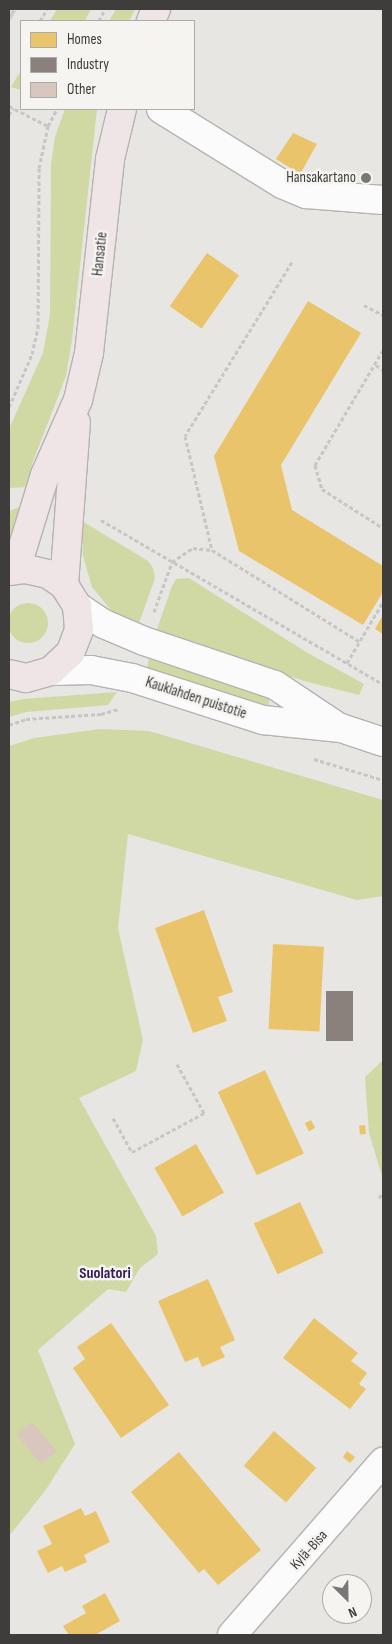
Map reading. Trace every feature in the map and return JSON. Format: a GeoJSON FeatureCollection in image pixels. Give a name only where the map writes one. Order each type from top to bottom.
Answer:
{"type":"FeatureCollection","features":[{"type":"Feature","properties":{"kind":"main road","name":"Hansatie"},"geometry":{"type":"LineString","coordinates":[[12,570],[45,475],[78,400],[89,353],[110,159],[122,110]]}},
{"type":"Feature","properties":{"kind":"main road","name":"Hansatie"},"geometry":{"type":"LineString","coordinates":[[51,671],[62,663],[76,641],[70,595],[78,400]]}},
{"type":"Feature","properties":{"kind":"main road"},"geometry":{"type":"LineString","coordinates":[[12,570],[48,574],[70,595]]}},
{"type":"Feature","properties":{"kind":"main road"},"geometry":{"type":"LineString","coordinates":[[12,678],[37,676],[51,671]]}},
{"type":"Feature","properties":{"kind":"street"},"geometry":{"type":"LineString","coordinates":[[163,110],[282,184],[306,194],[383,200]]}},
{"type":"Feature","properties":{"kind":"street","name":"Kauklahden puistotie"},"geometry":{"type":"LineString","coordinates":[[70,595],[104,624],[144,642],[275,685],[341,728]]}},
{"type":"Feature","properties":{"kind":"street","name":"Kauklahden puistotie"},"geometry":{"type":"LineString","coordinates":[[51,671],[91,670],[124,676],[263,720],[341,728],[383,742]]}},
{"type":"Feature","properties":{"kind":"street","name":"Kylä-Bisa"},"geometry":{"type":"LineString","coordinates":[[232,1635],[383,1462]]}},
{"type":"Feature","properties":{"kind":"path"},"geometry":{"type":"LineString","coordinates":[[41,20],[47,9]]}},
{"type":"Feature","properties":{"kind":"path"},"geometry":{"type":"LineString","coordinates":[[9,106],[48,126]]}},
{"type":"Feature","properties":{"kind":"path"},"geometry":{"type":"LineString","coordinates":[[9,115],[13,108]]}},
{"type":"Feature","properties":{"kind":"path"},"geometry":{"type":"LineString","coordinates":[[9,406],[32,354],[38,328],[39,168],[48,126],[56,110]]}},
{"type":"Feature","properties":{"kind":"path"},"geometry":{"type":"LineString","coordinates":[[212,550],[185,436],[292,262]]}},
{"type":"Feature","properties":{"kind":"path"},"geometry":{"type":"LineString","coordinates":[[364,305],[383,315]]}},
{"type":"Feature","properties":{"kind":"path"},"geometry":{"type":"LineString","coordinates":[[383,350],[376,365],[316,465],[322,489],[383,528]]}},
{"type":"Feature","properties":{"kind":"path"},"geometry":{"type":"LineString","coordinates":[[376,365],[383,370]]}},
{"type":"Feature","properties":{"kind":"path"},"geometry":{"type":"LineString","coordinates":[[96,517],[383,684]]}},
{"type":"Feature","properties":{"kind":"path"},"geometry":{"type":"LineString","coordinates":[[153,616],[172,562],[193,548],[212,550],[360,641]]}},
{"type":"Feature","properties":{"kind":"path"},"geometry":{"type":"LineString","coordinates":[[346,663],[383,602]]}},
{"type":"Feature","properties":{"kind":"path"},"geometry":{"type":"LineString","coordinates":[[9,725],[26,719],[101,714],[123,708]]}},
{"type":"Feature","properties":{"kind":"path"},"geometry":{"type":"LineString","coordinates":[[113,1118],[132,1152],[204,1113],[177,1064]]}},
{"type":"Feature","properties":{"kind":"path"},"geometry":{"type":"LineString","coordinates":[[379,1198],[383,1192]]}},
{"type":"Feature","properties":{"kind":"green space"},"geometry":{"type":"Polygon","coordinates":[[[57,9],[91,9],[86,20],[51,20],[57,9]]]}},
{"type":"Feature","properties":{"kind":"green space"},"geometry":{"type":"Polygon","coordinates":[[[116,9],[135,9],[130,20],[110,20],[116,9]]]}},
{"type":"Feature","properties":{"kind":"green space"},"geometry":{"type":"Polygon","coordinates":[[[20,72],[20,90],[11,87],[20,72]]]}},
{"type":"Feature","properties":{"kind":"green space"},"geometry":{"type":"Polygon","coordinates":[[[65,110],[97,110],[72,340],[66,376],[32,464],[27,487],[9,488],[9,429],[43,353],[50,315],[51,164],[55,137],[65,110]]]}},
{"type":"Feature","properties":{"kind":"green space"},"geometry":{"type":"Polygon","coordinates":[[[23,506],[12,536],[9,540],[9,511],[23,506]]]}},
{"type":"Feature","properties":{"kind":"green space"},"geometry":{"type":"Polygon","coordinates":[[[82,521],[148,561],[153,568],[155,578],[138,626],[111,610],[92,587],[83,556],[82,521]]]}},
{"type":"Feature","properties":{"kind":"green space"},"geometry":{"type":"Polygon","coordinates":[[[189,578],[306,652],[364,684],[359,695],[304,681],[156,632],[176,579],[189,578]]]}},
{"type":"Feature","properties":{"kind":"green space"},"geometry":{"type":"Polygon","coordinates":[[[28,603],[42,609],[48,623],[42,637],[28,643],[14,637],[8,623],[14,609],[28,603]]]}},
{"type":"Feature","properties":{"kind":"green space"},"geometry":{"type":"Polygon","coordinates":[[[149,659],[269,698],[269,708],[146,671],[149,659]]]}},
{"type":"Feature","properties":{"kind":"green space"},"geometry":{"type":"Polygon","coordinates":[[[117,692],[108,705],[26,712],[9,717],[9,702],[23,699],[117,692]]]}},
{"type":"Feature","properties":{"kind":"green space"},"geometry":{"type":"Polygon","coordinates":[[[100,729],[149,731],[383,800],[383,896],[357,900],[128,834],[118,928],[143,1040],[136,1071],[79,1098],[156,1236],[158,1254],[140,1268],[126,1292],[108,1289],[38,1350],[75,1444],[45,1491],[9,1536],[9,746],[34,738],[100,729]]]}},
{"type":"Feature","properties":{"kind":"green space"},"geometry":{"type":"Polygon","coordinates":[[[383,1060],[383,1179],[369,1133],[365,1077],[383,1060]]]}},
{"type":"Feature","properties":{"kind":"building: Homes"},"geometry":{"type":"Polygon","coordinates":[[[293,133],[317,144],[300,174],[276,159],[293,133]]]}},
{"type":"Feature","properties":{"kind":"building: Homes"},"geometry":{"type":"Polygon","coordinates":[[[207,253],[239,275],[202,329],[170,306],[207,253]]]}},
{"type":"Feature","properties":{"kind":"building: Homes"},"geometry":{"type":"Polygon","coordinates":[[[308,301],[361,333],[281,465],[292,510],[383,566],[383,592],[363,625],[239,551],[214,456],[308,301]]]}},
{"type":"Feature","properties":{"kind":"building: Homes"},"geometry":{"type":"Polygon","coordinates":[[[383,615],[383,634],[375,629],[383,615]]]}},
{"type":"Feature","properties":{"kind":"building: Homes"},"geometry":{"type":"Polygon","coordinates":[[[204,910],[233,992],[218,997],[227,1021],[193,1033],[155,928],[204,910]]]}},
{"type":"Feature","properties":{"kind":"building: Homes"},"geometry":{"type":"Polygon","coordinates":[[[273,944],[324,947],[319,1032],[269,1029],[273,944]]]}},
{"type":"Feature","properties":{"kind":"building: Homes"},"geometry":{"type":"Polygon","coordinates":[[[265,1070],[304,1153],[257,1175],[218,1092],[265,1070]]]}},
{"type":"Feature","properties":{"kind":"building: Homes"},"geometry":{"type":"Polygon","coordinates":[[[311,1120],[315,1128],[309,1131],[305,1123],[311,1120]]]}},
{"type":"Feature","properties":{"kind":"building: Homes"},"geometry":{"type":"Polygon","coordinates":[[[365,1125],[366,1134],[360,1135],[359,1126],[365,1125]]]}},
{"type":"Feature","properties":{"kind":"building: Homes"},"geometry":{"type":"Polygon","coordinates":[[[196,1144],[224,1192],[182,1216],[154,1168],[196,1144]]]}},
{"type":"Feature","properties":{"kind":"building: Homes"},"geometry":{"type":"Polygon","coordinates":[[[300,1202],[324,1253],[277,1274],[254,1224],[300,1202]]]}},
{"type":"Feature","properties":{"kind":"building: Homes"},"geometry":{"type":"Polygon","coordinates":[[[208,1279],[235,1340],[220,1347],[225,1357],[202,1367],[198,1357],[185,1362],[158,1301],[208,1279]]]}},
{"type":"Feature","properties":{"kind":"building: Homes"},"geometry":{"type":"Polygon","coordinates":[[[314,1318],[358,1353],[351,1361],[367,1373],[359,1384],[366,1389],[350,1409],[283,1358],[314,1318]]]}},
{"type":"Feature","properties":{"kind":"building: Homes"},"geometry":{"type":"Polygon","coordinates":[[[111,1323],[169,1405],[121,1438],[73,1368],[85,1359],[77,1347],[111,1323]]]}},
{"type":"Feature","properties":{"kind":"building: Homes"},"geometry":{"type":"Polygon","coordinates":[[[274,1431],[316,1468],[286,1502],[244,1466],[274,1431]]]}},
{"type":"Feature","properties":{"kind":"building: Homes"},"geometry":{"type":"Polygon","coordinates":[[[347,1451],[355,1457],[350,1463],[343,1457],[347,1451]]]}},
{"type":"Feature","properties":{"kind":"building: Homes"},"geometry":{"type":"Polygon","coordinates":[[[179,1452],[261,1550],[218,1585],[204,1569],[199,1573],[131,1492],[179,1452]]]}},
{"type":"Feature","properties":{"kind":"building: Homes"},"geometry":{"type":"Polygon","coordinates":[[[81,1508],[85,1516],[96,1511],[110,1542],[84,1555],[87,1562],[65,1572],[62,1566],[48,1573],[37,1551],[52,1544],[43,1526],[81,1508]]]}},
{"type":"Feature","properties":{"kind":"building: Homes"},"geometry":{"type":"Polygon","coordinates":[[[105,1593],[120,1621],[95,1635],[69,1635],[63,1626],[86,1613],[82,1606],[105,1593]]]}},
{"type":"Feature","properties":{"kind":"building: Industry"},"geometry":{"type":"Polygon","coordinates":[[[326,991],[353,991],[353,1041],[326,1041],[326,991]]]}},
{"type":"Feature","properties":{"kind":"building: Other"},"geometry":{"type":"Polygon","coordinates":[[[32,1422],[56,1451],[41,1464],[17,1435],[32,1422]]]}},
{"type":"Feature","properties":{"kind":"railway"},"geometry":{"type":"LineString","coordinates":[[9,19],[15,9]]}},
{"type":"Feature","properties":{"kind":"place","name":"Hansakartano"},"geometry":{"type":"Point","coordinates":[366,178]}},
{"type":"Feature","properties":{"kind":"district","name":"Suolatori"},"geometry":{"type":"Point","coordinates":[105,1274]}}]}
